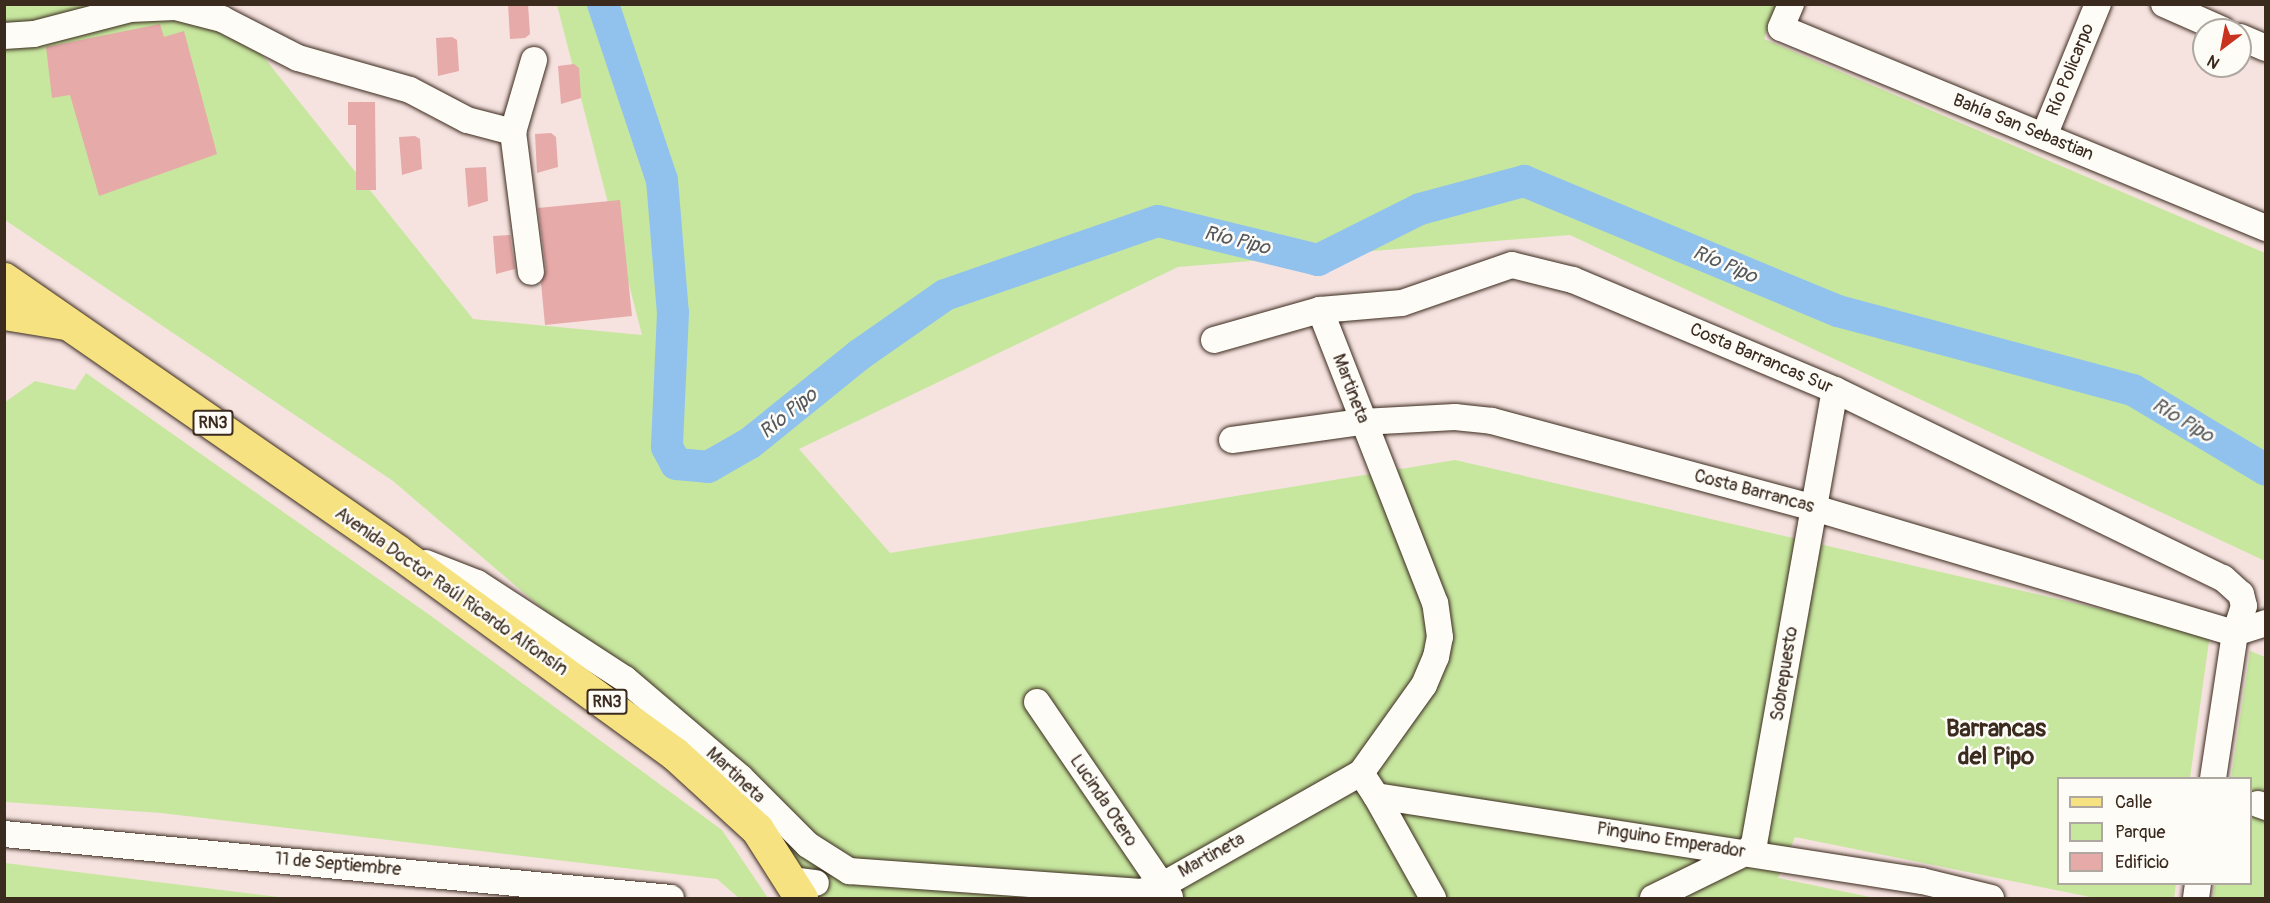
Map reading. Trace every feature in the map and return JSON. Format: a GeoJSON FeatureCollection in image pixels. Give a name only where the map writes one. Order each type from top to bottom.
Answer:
{"type":"FeatureCollection","features":[{"type":"Feature","properties":{"kind":"main road","name":"Avenida Doctor Raúl Ricardo Alfonsín"},"geometry":{"type":"LineString","coordinates":[[4,279],[398,552],[603,699],[727,797],[757,829],[802,887]]}},
{"type":"Feature","properties":{"kind":"main road","name":"RN3"},"geometry":{"type":"LineString","coordinates":[[4,313],[65,323]]}},
{"type":"Feature","properties":{"kind":"street","name":"Bahía San Sebastian"},"geometry":{"type":"LineString","coordinates":[[1791,4],[1781,28],[2265,228]]}},
{"type":"Feature","properties":{"kind":"street","name":"Río Policarpo"},"geometry":{"type":"LineString","coordinates":[[2044,136],[2098,4]]}},
{"type":"Feature","properties":{"kind":"street"},"geometry":{"type":"LineString","coordinates":[[2164,4],[2196,18]]}},
{"type":"Feature","properties":{"kind":"street"},"geometry":{"type":"LineString","coordinates":[[4,36],[34,34],[130,9],[175,7],[222,19],[298,58],[410,90],[467,120],[513,132]]}},
{"type":"Feature","properties":{"kind":"street"},"geometry":{"type":"LineString","coordinates":[[531,272],[513,132],[534,60]]}},
{"type":"Feature","properties":{"kind":"street","name":"Costa Barrancas Sur"},"geometry":{"type":"LineString","coordinates":[[1214,340],[1320,310],[1402,303],[1512,265],[1544,269],[1835,390],[2223,578],[2241,594],[2244,606],[2235,633],[2213,777]]}},
{"type":"Feature","properties":{"kind":"street","name":"Martineta"},"geometry":{"type":"LineString","coordinates":[[398,552],[477,583],[625,679],[740,777],[808,845],[849,871],[1166,892],[1361,773],[1424,685],[1440,637],[1435,603],[1362,422],[1320,310]]}},
{"type":"Feature","properties":{"kind":"street","name":"Sobrepuesto"},"geometry":{"type":"LineString","coordinates":[[1747,852],[1761,824],[1811,507],[1835,390]]}},
{"type":"Feature","properties":{"kind":"street","name":"Costa Barrancas"},"geometry":{"type":"LineString","coordinates":[[1232,440],[1362,422],[1455,417],[1492,422],[1811,507],[2235,633]]}},
{"type":"Feature","properties":{"kind":"street"},"geometry":{"type":"LineString","coordinates":[[2235,633],[2265,623]]}},
{"type":"Feature","properties":{"kind":"street","name":"Lucinda Otero"},"geometry":{"type":"LineString","coordinates":[[1037,702],[1166,892]]}},
{"type":"Feature","properties":{"kind":"street"},"geometry":{"type":"LineString","coordinates":[[1361,773],[1433,898]]}},
{"type":"Feature","properties":{"kind":"street","name":"Pinguino Emperador"},"geometry":{"type":"LineString","coordinates":[[1376,796],[1922,881],[1991,898]]}},
{"type":"Feature","properties":{"kind":"street","name":"11 de Septiembre"},"geometry":{"type":"LineString","coordinates":[[4,834],[670,898]]}},
{"type":"Feature","properties":{"kind":"street"},"geometry":{"type":"LineString","coordinates":[[1653,898],[1747,852]]}},
{"type":"Feature","properties":{"kind":"green space"},"geometry":{"type":"Polygon","coordinates":[[[4,5],[222,5],[473,319],[642,335],[557,5],[1777,5],[1764,39],[2265,253],[2265,561],[1570,235],[1178,267],[799,449],[890,553],[1455,460],[2210,634],[2190,777],[2057,777],[2057,885],[2176,885],[2174,898],[2095,898],[1795,837],[1778,878],[1875,898],[820,898],[721,761],[393,481],[5,220],[4,5]]]}},
{"type":"Feature","properties":{"kind":"green space"},"geometry":{"type":"Polygon","coordinates":[[[86,373],[431,616],[722,830],[768,898],[739,898],[717,879],[161,813],[5,802],[5,402],[35,381],[75,390],[86,373]]]}},
{"type":"Feature","properties":{"kind":"green space"},"geometry":{"type":"Polygon","coordinates":[[[2250,651],[2265,657],[2265,898],[2213,898],[2215,885],[2252,885],[2252,777],[2231,777],[2250,651]]]}},
{"type":"Feature","properties":{"kind":"green space"},"geometry":{"type":"Polygon","coordinates":[[[5,863],[287,898],[5,898],[5,863]]]}},
{"type":"Feature","properties":{"kind":"building"},"geometry":{"type":"Polygon","coordinates":[[[508,4],[528,4],[530,34],[525,38],[510,39],[508,4]]]}},
{"type":"Feature","properties":{"kind":"building"},"geometry":{"type":"Polygon","coordinates":[[[160,24],[164,37],[184,31],[217,154],[99,196],[70,95],[52,98],[46,47],[160,24]]]}},
{"type":"Feature","properties":{"kind":"building"},"geometry":{"type":"Polygon","coordinates":[[[452,37],[457,40],[459,71],[438,76],[436,38],[452,37]]]}},
{"type":"Feature","properties":{"kind":"building"},"geometry":{"type":"Polygon","coordinates":[[[574,64],[579,68],[581,98],[561,104],[558,66],[574,64]]]}},
{"type":"Feature","properties":{"kind":"building"},"geometry":{"type":"Polygon","coordinates":[[[348,102],[375,102],[376,190],[356,190],[356,125],[348,125],[348,102]]]}},
{"type":"Feature","properties":{"kind":"building"},"geometry":{"type":"Polygon","coordinates":[[[551,133],[556,137],[558,167],[537,173],[535,134],[551,133]]]}},
{"type":"Feature","properties":{"kind":"building"},"geometry":{"type":"Polygon","coordinates":[[[415,136],[420,139],[422,169],[402,175],[399,137],[415,136]]]}},
{"type":"Feature","properties":{"kind":"building"},"geometry":{"type":"Polygon","coordinates":[[[486,167],[488,201],[468,207],[465,168],[486,167]]]}},
{"type":"Feature","properties":{"kind":"building"},"geometry":{"type":"Polygon","coordinates":[[[620,200],[632,316],[545,325],[541,283],[546,270],[538,208],[620,200]]]}},
{"type":"Feature","properties":{"kind":"building"},"geometry":{"type":"Polygon","coordinates":[[[510,235],[515,269],[496,274],[493,236],[510,235]]]}},
{"type":"Feature","properties":{"kind":"waterway","name":"Río Pipo"},"geometry":{"type":"LineString","coordinates":[[603,4],[662,180],[673,313],[667,447],[676,464],[708,467],[750,443],[859,355],[945,295],[1158,221],[1318,260],[1420,209],[1524,181],[1838,311],[2133,390],[2266,470]]}},
{"type":"Feature","properties":{"kind":"district","name":"Barrancas del Pipo"},"geometry":{"type":"Point","coordinates":[1996,743]}}]}
